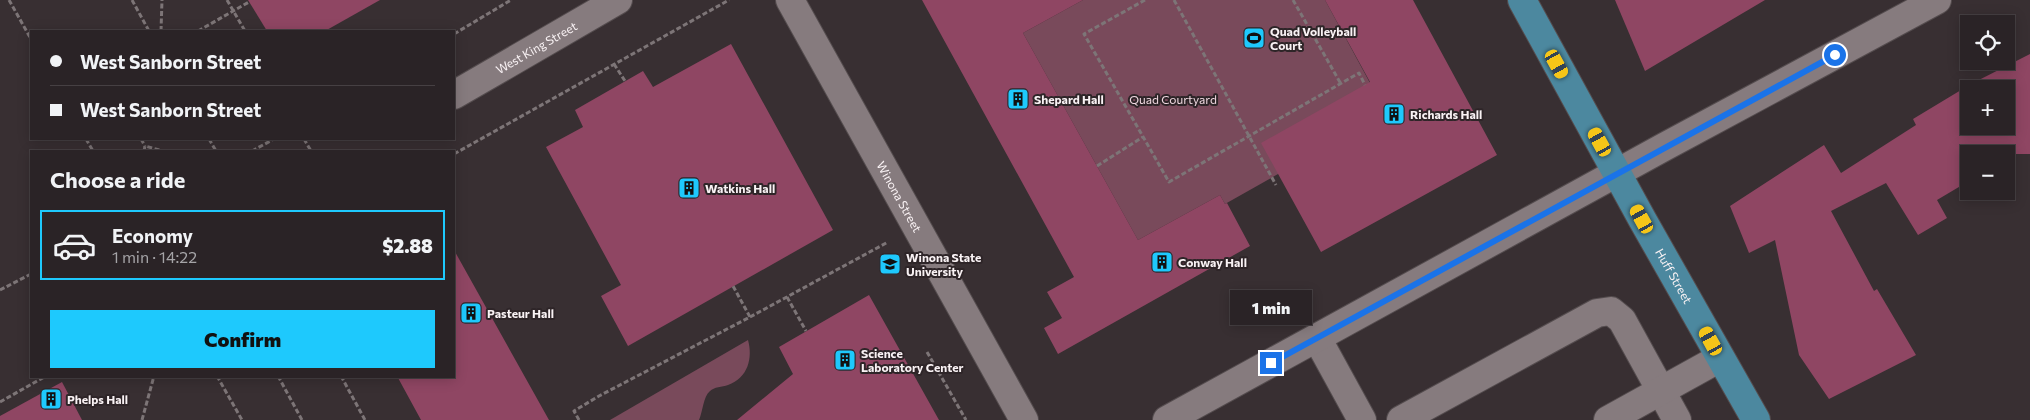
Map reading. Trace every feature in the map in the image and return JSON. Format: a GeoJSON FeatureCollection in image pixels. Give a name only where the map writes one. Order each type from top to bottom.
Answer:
{"type":"FeatureCollection","features":[{"type":"Feature","properties":{"kind":"main road","name":"Huff Street"},"geometry":{"type":"LineString","coordinates":[[1522,0],[1756,420]]}},
{"type":"Feature","properties":{"kind":"street","name":"West King Street"},"geometry":{"type":"LineString","coordinates":[[455,95],[618,0]]}},
{"type":"Feature","properties":{"kind":"street","name":"Winona Street"},"geometry":{"type":"LineString","coordinates":[[790,0],[1024,420]]}},
{"type":"Feature","properties":{"kind":"street"},"geometry":{"type":"LineString","coordinates":[[1167,420],[1937,0]]}},
{"type":"Feature","properties":{"kind":"street"},"geometry":{"type":"LineString","coordinates":[[1401,420],[1597,312],[1611,311],[1622,320],[1677,420]]}},
{"type":"Feature","properties":{"kind":"street"},"geometry":{"type":"LineString","coordinates":[[1317,338],[1362,420]]}},
{"type":"Feature","properties":{"kind":"street"},"geometry":{"type":"LineString","coordinates":[[1608,420],[1720,358]]}},
{"type":"Feature","properties":{"kind":"path"},"geometry":{"type":"LineString","coordinates":[[10,0],[30,37]]}},
{"type":"Feature","properties":{"kind":"path"},"geometry":{"type":"LineString","coordinates":[[132,0],[148,30]]}},
{"type":"Feature","properties":{"kind":"path"},"geometry":{"type":"LineString","coordinates":[[162,0],[162,30]]}},
{"type":"Feature","properties":{"kind":"path"},"geometry":{"type":"LineString","coordinates":[[227,0],[244,30]]}},
{"type":"Feature","properties":{"kind":"path"},"geometry":{"type":"LineString","coordinates":[[455,33],[511,0]]}},
{"type":"Feature","properties":{"kind":"path"},"geometry":{"type":"LineString","coordinates":[[455,153],[729,0]]}},
{"type":"Feature","properties":{"kind":"path"},"geometry":{"type":"LineString","coordinates":[[1145,0],[1084,34],[1169,182],[1359,74],[1365,85]]}},
{"type":"Feature","properties":{"kind":"path"},"geometry":{"type":"LineString","coordinates":[[1174,0],[1276,185]]}},
{"type":"Feature","properties":{"kind":"path"},"geometry":{"type":"LineString","coordinates":[[1293,0],[1341,84]]}},
{"type":"Feature","properties":{"kind":"path"},"geometry":{"type":"LineString","coordinates":[[200,30],[249,2]]}},
{"type":"Feature","properties":{"kind":"path"},"geometry":{"type":"LineString","coordinates":[[614,64],[625,81]]}},
{"type":"Feature","properties":{"kind":"path"},"geometry":{"type":"LineString","coordinates":[[1096,166],[1143,137]]}},
{"type":"Feature","properties":{"kind":"path"},"geometry":{"type":"LineString","coordinates":[[142,140],[145,146],[144,150]]}},
{"type":"Feature","properties":{"kind":"path"},"geometry":{"type":"LineString","coordinates":[[254,150],[272,140]]}},
{"type":"Feature","properties":{"kind":"path"},"geometry":{"type":"LineString","coordinates":[[145,146],[160,150]]}},
{"type":"Feature","properties":{"kind":"path"},"geometry":{"type":"LineString","coordinates":[[579,420],[574,411],[599,396],[750,317],[917,226]]}},
{"type":"Feature","properties":{"kind":"path"},"geometry":{"type":"LineString","coordinates":[[0,290],[30,275]]}},
{"type":"Feature","properties":{"kind":"path"},"geometry":{"type":"LineString","coordinates":[[733,286],[750,317]]}},
{"type":"Feature","properties":{"kind":"path"},"geometry":{"type":"LineString","coordinates":[[787,297],[806,331]]}},
{"type":"Feature","properties":{"kind":"path"},"geometry":{"type":"LineString","coordinates":[[927,352],[966,420]]}},
{"type":"Feature","properties":{"kind":"path"},"geometry":{"type":"LineString","coordinates":[[0,402],[42,378]]}},
{"type":"Feature","properties":{"kind":"path"},"geometry":{"type":"LineString","coordinates":[[142,420],[153,378]]}},
{"type":"Feature","properties":{"kind":"path"},"geometry":{"type":"LineString","coordinates":[[218,378],[242,420]]}},
{"type":"Feature","properties":{"kind":"path"},"geometry":{"type":"LineString","coordinates":[[279,378],[302,420]]}},
{"type":"Feature","properties":{"kind":"path"},"geometry":{"type":"LineString","coordinates":[[342,378],[365,420]]}},
{"type":"Feature","properties":{"kind":"green space","name":"Quad Courtyard"},"geometry":{"type":"Polygon","coordinates":[[[1083,0],[1325,0],[1370,83],[1278,174],[1225,204],[1220,195],[1138,240],[1023,33],[1083,0]]]}},
{"type":"Feature","properties":{"kind":"green space"},"geometry":{"type":"Polygon","coordinates":[[[748,340],[750,354],[744,372],[735,382],[710,391],[704,400],[699,420],[610,420],[748,340]]]}},
{"type":"Feature","properties":{"kind":"building"},"geometry":{"type":"Polygon","coordinates":[[[248,0],[380,0],[327,30],[266,30],[248,0]]]}},
{"type":"Feature","properties":{"kind":"building","name":"Shepard Hall"},"geometry":{"type":"Polygon","coordinates":[[[922,0],[1083,0],[1023,33],[1138,240],[1220,195],[1225,204],[1227,203],[1250,246],[1058,354],[1044,328],[1062,318],[1047,292],[1074,277],[922,0]]]}},
{"type":"Feature","properties":{"kind":"building","name":"Richards Hall"},"geometry":{"type":"Polygon","coordinates":[[[1325,0],[1413,0],[1497,155],[1321,252],[1261,143],[1370,82],[1325,0]]]}},
{"type":"Feature","properties":{"kind":"building"},"geometry":{"type":"Polygon","coordinates":[[[1615,0],[1765,0],[1645,71],[1615,0]]]}},
{"type":"Feature","properties":{"kind":"building","name":"Watkins Hall"},"geometry":{"type":"Polygon","coordinates":[[[731,44],[833,230],[628,346],[601,296],[621,285],[546,147],[583,127],[575,110],[643,71],[653,87],[731,44]]]}},
{"type":"Feature","properties":{"kind":"building"},"geometry":{"type":"Polygon","coordinates":[[[2030,54],[2030,154],[2015,154],[2015,145],[1960,145],[1960,186],[1937,200],[1947,218],[1918,235],[1886,183],[1831,211],[1874,291],[1877,289],[1916,355],[1829,399],[1799,355],[1775,240],[1749,253],[1730,206],[1824,145],[1841,173],[1916,125],[1913,119],[1960,91],[1960,135],[2015,135],[2015,80],[1979,80],[1999,70],[2015,70],[2015,62],[2030,54]]]}},
{"type":"Feature","properties":{"kind":"building","name":"Pasteur Hall"},"geometry":{"type":"Polygon","coordinates":[[[455,252],[549,420],[421,420],[398,378],[455,378],[455,252]]]}},
{"type":"Feature","properties":{"kind":"building","name":"Science Laboratory Center"},"geometry":{"type":"Polygon","coordinates":[[[869,295],[939,420],[737,420],[793,374],[779,347],[869,295]]]}},
{"type":"Feature","properties":{"kind":"building","name":"Phelps Hall"},"geometry":{"type":"Polygon","coordinates":[[[62,382],[82,420],[0,420],[0,416],[62,382]]]}},
{"type":"Feature","properties":{"kind":"place","name":"Quad Volleyball Court"},"geometry":{"type":"Point","coordinates":[1254,38]}},
{"type":"Feature","properties":{"kind":"place","name":"Shepard Hall"},"geometry":{"type":"Point","coordinates":[1018,99]}},
{"type":"Feature","properties":{"kind":"place","name":"Richards Hall"},"geometry":{"type":"Point","coordinates":[1394,114]}},
{"type":"Feature","properties":{"kind":"place","name":"Watkins Hall"},"geometry":{"type":"Point","coordinates":[689,188]}},
{"type":"Feature","properties":{"kind":"place","name":"Conway Hall"},"geometry":{"type":"Point","coordinates":[1162,262]}},
{"type":"Feature","properties":{"kind":"place","name":"Winona State University"},"geometry":{"type":"Point","coordinates":[890,264]}},
{"type":"Feature","properties":{"kind":"place","name":"Pasteur Hall"},"geometry":{"type":"Point","coordinates":[471,313]}},
{"type":"Feature","properties":{"kind":"place","name":"Science Laboratory Center"},"geometry":{"type":"Point","coordinates":[845,360]}},
{"type":"Feature","properties":{"kind":"place","name":"Phelps Hall"},"geometry":{"type":"Point","coordinates":[51,399]}},
{"type":"Feature","properties":{"kind":"route"},"geometry":{"type":"LineString","coordinates":[[1271,363],[1835,55]]}}]}
